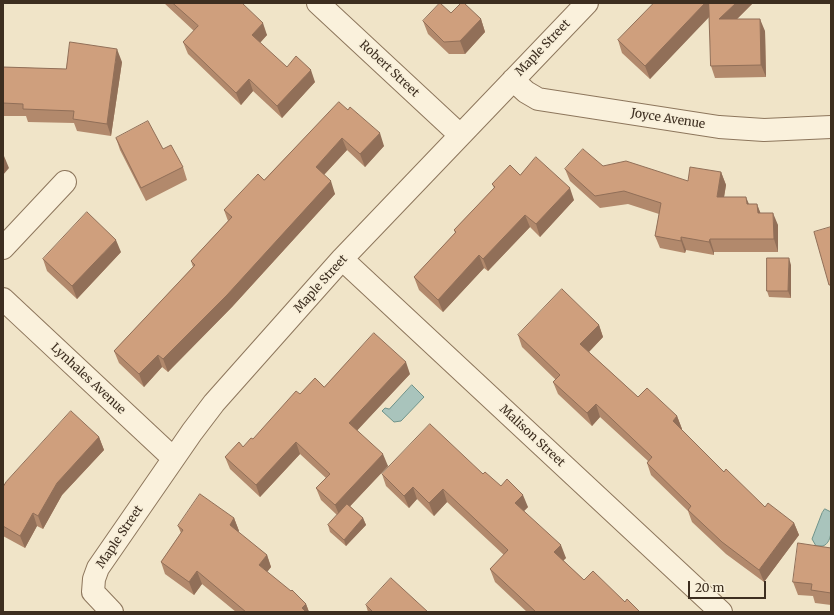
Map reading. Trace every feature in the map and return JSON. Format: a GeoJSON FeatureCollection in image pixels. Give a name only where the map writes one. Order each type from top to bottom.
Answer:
{"type":"FeatureCollection","features":[{"type":"Feature","properties":{"kind":"street","name":"Robert Street"},"geometry":{"type":"LineString","coordinates":[[318,3],[460,135]]}},
{"type":"Feature","properties":{"kind":"street","name":"Maple Street"},"geometry":{"type":"LineString","coordinates":[[112,612],[93,592],[94,579],[98,568],[173,458],[214,403],[342,259],[587,3]]}},
{"type":"Feature","properties":{"kind":"street","name":"Joyce Avenue"},"geometry":{"type":"LineString","coordinates":[[513,80],[526,92],[538,98],[719,127],[764,130],[831,127]]}},
{"type":"Feature","properties":{"kind":"street"},"geometry":{"type":"LineString","coordinates":[[3,248],[65,182]]}},
{"type":"Feature","properties":{"kind":"street","name":"Malison Street"},"geometry":{"type":"LineString","coordinates":[[342,259],[722,612]]}},
{"type":"Feature","properties":{"kind":"street","name":"Lynhales Avenue"},"geometry":{"type":"LineString","coordinates":[[3,299],[173,458]]}},
{"type":"Feature","properties":{"kind":"water"},"geometry":{"type":"Polygon","coordinates":[[[412,385],[424,397],[401,421],[394,422],[382,411],[385,408],[389,409],[412,385]]]}},
{"type":"Feature","properties":{"kind":"water"},"geometry":{"type":"Polygon","coordinates":[[[825,509],[831,512],[830,536],[827,544],[823,546],[816,546],[812,539],[825,509]]]}},
{"type":"Feature","properties":{"kind":"building"},"geometry":{"type":"Polygon","coordinates":[[[173,3],[242,3],[263,23],[252,35],[287,67],[296,56],[311,70],[277,106],[249,79],[236,93],[183,42],[198,26],[173,3]]]}},
{"type":"Feature","properties":{"kind":"building"},"geometry":{"type":"Polygon","coordinates":[[[440,3],[451,13],[461,3],[464,3],[481,19],[460,41],[444,42],[423,21],[440,3]]]}},
{"type":"Feature","properties":{"kind":"building"},"geometry":{"type":"Polygon","coordinates":[[[654,3],[705,3],[645,66],[618,40],[654,3]]]}},
{"type":"Feature","properties":{"kind":"building"},"geometry":{"type":"Polygon","coordinates":[[[709,3],[736,3],[719,19],[760,19],[761,65],[711,66],[709,3]]]}},
{"type":"Feature","properties":{"kind":"building"},"geometry":{"type":"Polygon","coordinates":[[[70,42],[117,49],[107,124],[73,119],[74,111],[23,109],[23,104],[3,103],[3,67],[66,69],[70,42]]]}},
{"type":"Feature","properties":{"kind":"building"},"geometry":{"type":"Polygon","coordinates":[[[339,102],[348,110],[350,107],[380,133],[360,154],[342,138],[316,167],[331,181],[227,295],[163,359],[158,355],[139,374],[114,351],[195,265],[191,261],[232,217],[224,210],[258,174],[264,180],[339,102]]]}},
{"type":"Feature","properties":{"kind":"building"},"geometry":{"type":"Polygon","coordinates":[[[148,121],[163,149],[171,145],[183,167],[141,188],[116,138],[148,121]]]}},
{"type":"Feature","properties":{"kind":"building"},"geometry":{"type":"Polygon","coordinates":[[[583,149],[603,166],[626,161],[688,181],[690,167],[721,172],[717,197],[746,197],[747,204],[757,204],[758,213],[773,213],[774,239],[710,239],[709,242],[681,237],[681,241],[655,236],[661,203],[624,191],[595,196],[565,169],[583,149]]]}},
{"type":"Feature","properties":{"kind":"building"},"geometry":{"type":"Polygon","coordinates":[[[536,157],[570,188],[536,224],[525,215],[483,259],[479,255],[438,300],[414,277],[456,232],[454,230],[495,187],[492,184],[510,165],[520,175],[536,157]]]}},
{"type":"Feature","properties":{"kind":"building"},"geometry":{"type":"Polygon","coordinates":[[[87,212],[116,240],[72,286],[43,259],[87,212]]]}},
{"type":"Feature","properties":{"kind":"building"},"geometry":{"type":"Polygon","coordinates":[[[831,227],[831,285],[829,285],[814,232],[831,227]]]}},
{"type":"Feature","properties":{"kind":"building"},"geometry":{"type":"Polygon","coordinates":[[[767,258],[789,258],[788,291],[767,291],[767,258]]]}},
{"type":"Feature","properties":{"kind":"building"},"geometry":{"type":"Polygon","coordinates":[[[562,289],[599,325],[580,344],[638,397],[647,388],[677,416],[673,421],[724,472],[726,469],[765,507],[768,503],[794,523],[759,570],[722,542],[688,510],[691,506],[647,463],[652,457],[596,404],[587,413],[553,382],[560,375],[518,335],[562,289]]]}},
{"type":"Feature","properties":{"kind":"building"},"geometry":{"type":"Polygon","coordinates":[[[374,333],[406,362],[349,423],[383,454],[335,505],[316,488],[330,474],[296,442],[256,485],[225,457],[239,442],[243,447],[251,438],[253,439],[296,391],[300,394],[315,378],[324,387],[374,333]]]}},
{"type":"Feature","properties":{"kind":"building"},"geometry":{"type":"Polygon","coordinates":[[[71,411],[99,437],[57,483],[38,516],[33,513],[20,536],[3,526],[3,487],[71,411]]]}},
{"type":"Feature","properties":{"kind":"building"},"geometry":{"type":"Polygon","coordinates":[[[430,424],[483,474],[485,472],[501,486],[507,479],[523,495],[515,503],[561,545],[554,552],[584,580],[593,571],[625,602],[627,599],[640,612],[536,612],[490,569],[508,550],[443,489],[429,503],[413,487],[404,496],[382,474],[430,424]]]}},
{"type":"Feature","properties":{"kind":"building"},"geometry":{"type":"Polygon","coordinates":[[[200,494],[234,518],[230,525],[267,555],[259,565],[291,591],[292,590],[306,604],[302,608],[306,612],[246,612],[197,571],[189,582],[161,562],[183,530],[178,526],[200,494]]]}},
{"type":"Feature","properties":{"kind":"building"},"geometry":{"type":"Polygon","coordinates":[[[347,504],[363,518],[344,540],[328,525],[347,504]]]}},
{"type":"Feature","properties":{"kind":"building"},"geometry":{"type":"Polygon","coordinates":[[[798,543],[831,548],[831,593],[811,590],[812,584],[793,582],[798,543]]]}},
{"type":"Feature","properties":{"kind":"building"},"geometry":{"type":"Polygon","coordinates":[[[391,578],[428,612],[373,612],[366,605],[391,578]]]}}]}
